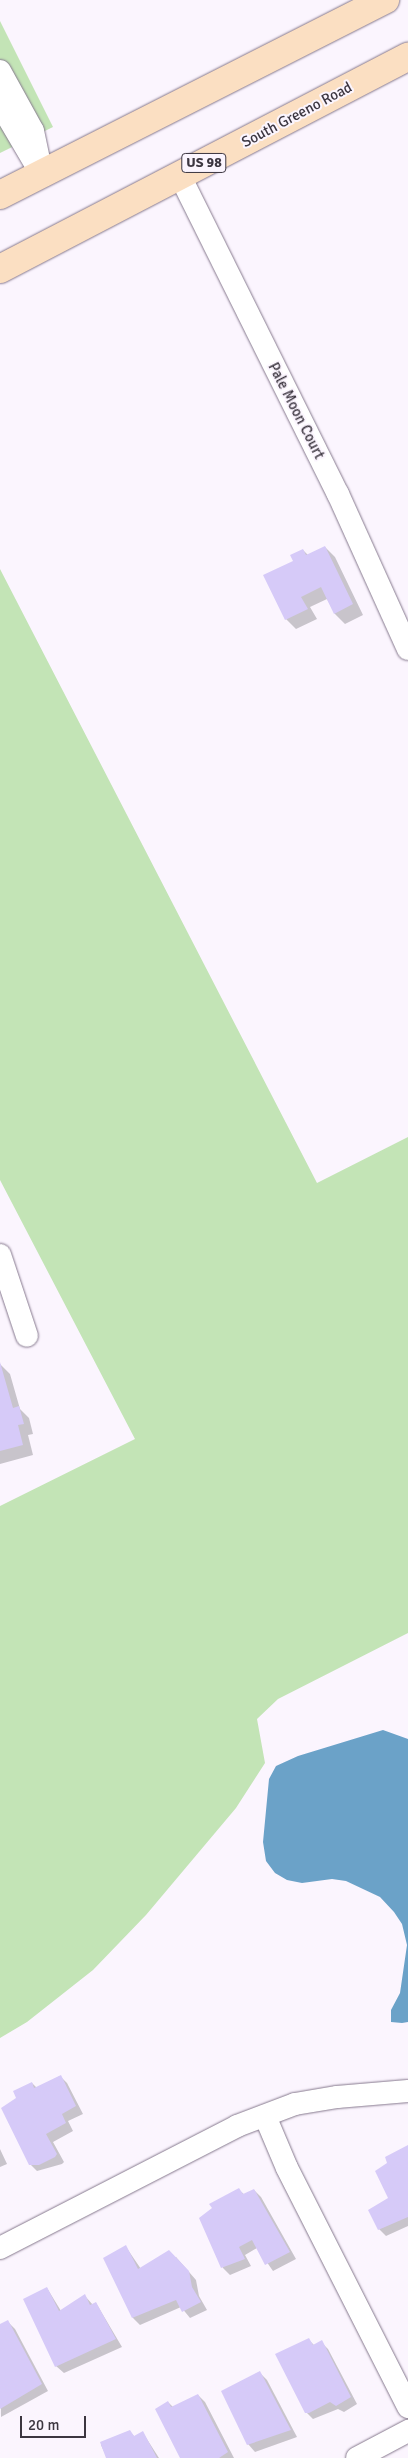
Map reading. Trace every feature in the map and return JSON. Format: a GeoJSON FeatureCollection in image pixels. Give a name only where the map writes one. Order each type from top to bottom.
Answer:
{"type":"FeatureCollection","features":[{"type":"Feature","properties":{"kind":"main road"},"geometry":{"type":"LineString","coordinates":[[0,195],[385,0]]}},
{"type":"Feature","properties":{"kind":"main road","name":"South Greeno Road"},"geometry":{"type":"LineString","coordinates":[[0,269],[408,57]]}},
{"type":"Feature","properties":{"kind":"street"},"geometry":{"type":"LineString","coordinates":[[0,71],[33,131],[42,174]]}},
{"type":"Feature","properties":{"kind":"street"},"geometry":{"type":"LineString","coordinates":[[0,104],[18,138],[42,174]]}},
{"type":"Feature","properties":{"kind":"street","name":"Pale Moon Court"},"geometry":{"type":"LineString","coordinates":[[180,176],[338,494],[408,649]]}},
{"type":"Feature","properties":{"kind":"street"},"geometry":{"type":"LineString","coordinates":[[0,1255],[27,1336]]}},
{"type":"Feature","properties":{"kind":"street"},"geometry":{"type":"LineString","coordinates":[[0,2248],[237,2126],[295,2104],[337,2097],[408,2092]]}},
{"type":"Feature","properties":{"kind":"street"},"geometry":{"type":"LineString","coordinates":[[265,2116],[287,2168],[408,2407]]}},
{"type":"Feature","properties":{"kind":"street"},"geometry":{"type":"LineString","coordinates":[[357,2458],[408,2431]]}},
{"type":"Feature","properties":{"kind":"green space"},"geometry":{"type":"Polygon","coordinates":[[[0,21],[53,127],[0,153],[0,21]]]}},
{"type":"Feature","properties":{"kind":"green space"},"geometry":{"type":"Polygon","coordinates":[[[0,569],[317,1183],[408,1137],[408,1633],[278,1699],[257,1719],[265,1763],[236,1808],[146,1915],[93,1970],[27,2022],[0,2038],[0,1506],[135,1439],[0,1180],[0,569]]]}},
{"type":"Feature","properties":{"kind":"water"},"geometry":{"type":"Polygon","coordinates":[[[383,1730],[408,1739],[408,2022],[402,2023],[391,2022],[391,2010],[400,1993],[407,1945],[402,1924],[394,1912],[380,1897],[346,1881],[332,1879],[302,1883],[287,1880],[275,1873],[266,1861],[263,1842],[269,1779],[276,1766],[298,1756],[383,1730]]]}},
{"type":"Feature","properties":{"kind":"building"},"geometry":{"type":"Polygon","coordinates":[[[325,546],[353,604],[334,614],[321,587],[301,597],[308,609],[285,620],[263,575],[293,561],[290,555],[303,549],[306,555],[325,546]]]}},
{"type":"Feature","properties":{"kind":"building"},"geometry":{"type":"Polygon","coordinates":[[[0,1362],[13,1408],[19,1406],[24,1424],[18,1425],[23,1445],[0,1451],[0,1362]]]}},
{"type":"Feature","properties":{"kind":"building"},"geometry":{"type":"Polygon","coordinates":[[[61,2075],[76,2106],[62,2114],[66,2123],[46,2134],[57,2154],[55,2157],[39,2165],[29,2165],[1,2108],[16,2098],[13,2091],[32,2082],[34,2088],[61,2075]]]}},
{"type":"Feature","properties":{"kind":"building"},"geometry":{"type":"Polygon","coordinates":[[[408,2145],[408,2217],[378,2230],[368,2210],[388,2198],[375,2171],[387,2163],[385,2157],[408,2145]]]}},
{"type":"Feature","properties":{"kind":"building"},"geometry":{"type":"Polygon","coordinates":[[[239,2188],[243,2194],[254,2189],[290,2252],[265,2265],[252,2240],[239,2247],[245,2259],[221,2268],[199,2218],[212,2208],[209,2204],[239,2188]]]}},
{"type":"Feature","properties":{"kind":"building"},"geometry":{"type":"Polygon","coordinates":[[[126,2245],[138,2269],[169,2250],[189,2271],[192,2287],[201,2302],[182,2312],[176,2300],[132,2318],[103,2258],[126,2245]]]}},
{"type":"Feature","properties":{"kind":"building"},"geometry":{"type":"Polygon","coordinates":[[[47,2287],[59,2311],[85,2294],[90,2305],[96,2302],[116,2339],[55,2367],[23,2299],[47,2287]]]}},
{"type":"Feature","properties":{"kind":"building"},"geometry":{"type":"Polygon","coordinates":[[[8,2320],[42,2384],[0,2409],[0,2324],[8,2320]]]}},
{"type":"Feature","properties":{"kind":"building"},"geometry":{"type":"Polygon","coordinates":[[[309,2338],[313,2345],[322,2340],[351,2397],[336,2406],[330,2402],[309,2413],[305,2413],[275,2354],[309,2338]]]}},
{"type":"Feature","properties":{"kind":"building"},"geometry":{"type":"Polygon","coordinates":[[[260,2371],[291,2430],[247,2445],[221,2391],[260,2371]]]}},
{"type":"Feature","properties":{"kind":"building"},"geometry":{"type":"Polygon","coordinates":[[[198,2394],[228,2452],[219,2458],[180,2458],[155,2409],[168,2401],[171,2407],[198,2394]]]}},
{"type":"Feature","properties":{"kind":"building"},"geometry":{"type":"Polygon","coordinates":[[[130,2430],[134,2436],[143,2431],[157,2458],[106,2458],[100,2442],[130,2430]]]}}]}
